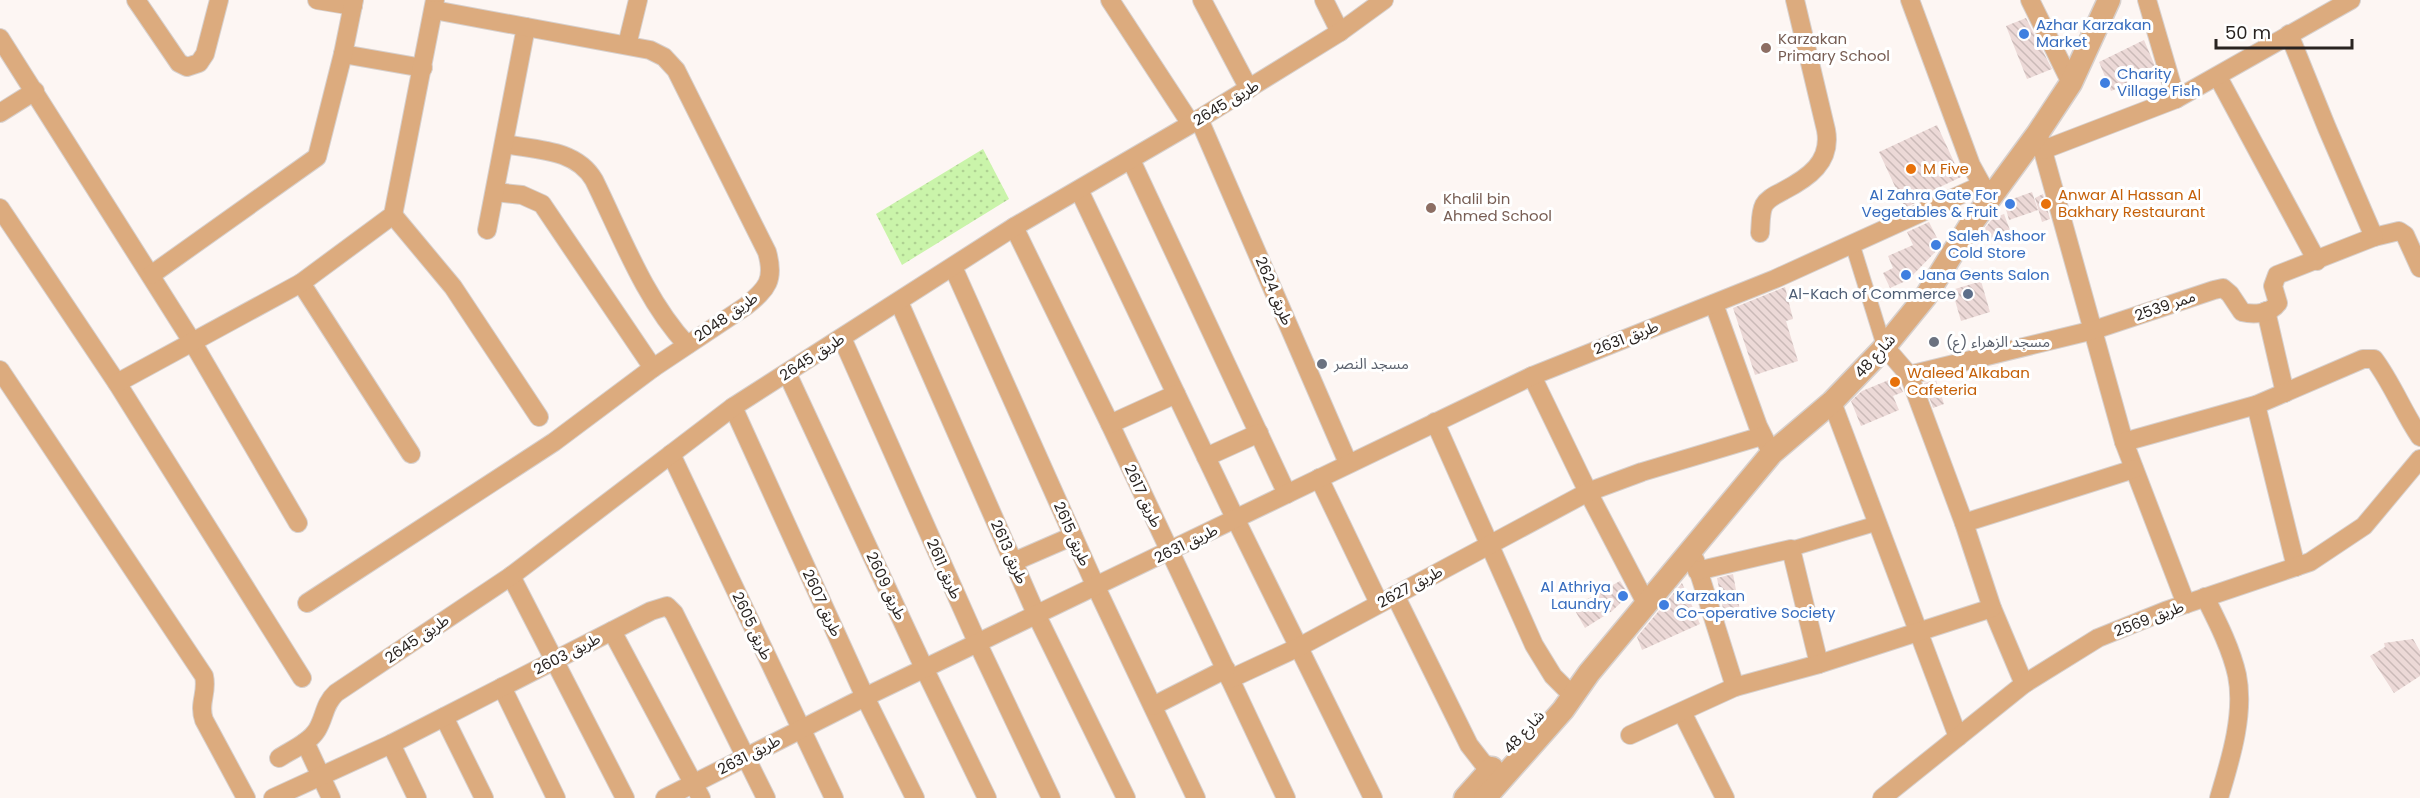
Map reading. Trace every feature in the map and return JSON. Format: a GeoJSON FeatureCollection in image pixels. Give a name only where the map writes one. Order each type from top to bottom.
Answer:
{"type":"FeatureCollection","features":[{"type":"Feature","properties":{"kind":"street"},"geometry":{"type":"LineString","coordinates":[[136,0],[179,63],[187,67],[199,63],[205,54],[219,0]]}},
{"type":"Feature","properties":{"kind":"street"},"geometry":{"type":"LineString","coordinates":[[151,275],[317,157],[343,54],[353,3],[317,0]]}},
{"type":"Feature","properties":{"kind":"street"},"geometry":{"type":"LineString","coordinates":[[627,45],[638,0]]}},
{"type":"Feature","properties":{"kind":"street","name":"طريق 2624"},"geometry":{"type":"LineString","coordinates":[[1110,0],[1195,122],[1348,464]]}},
{"type":"Feature","properties":{"kind":"street"},"geometry":{"type":"LineString","coordinates":[[1202,0],[1249,89]]}},
{"type":"Feature","properties":{"kind":"street"},"geometry":{"type":"LineString","coordinates":[[1324,0],[1340,32]]}},
{"type":"Feature","properties":{"kind":"street","name":"طريق 2645"},"geometry":{"type":"LineString","coordinates":[[279,758],[305,742],[318,729],[326,705],[336,693],[511,576],[733,408],[1014,227],[1249,89],[1340,32],[1384,0]]}},
{"type":"Feature","properties":{"kind":"street"},"geometry":{"type":"LineString","coordinates":[[1760,233],[1762,211],[1766,202],[1809,176],[1818,166],[1827,148],[1826,130],[1795,0]]}},
{"type":"Feature","properties":{"kind":"street"},"geometry":{"type":"LineString","coordinates":[[1910,0],[1971,165],[1987,189]]}},
{"type":"Feature","properties":{"kind":"street"},"geometry":{"type":"LineString","coordinates":[[2030,0],[2071,82]]}},
{"type":"Feature","properties":{"kind":"street","name":"شارع 48"},"geometry":{"type":"LineString","coordinates":[[1485,798],[1563,710],[1589,673],[1647,605],[1695,561],[1768,444],[1832,402],[1926,296],[1987,189],[2040,142],[2109,0]]}},
{"type":"Feature","properties":{"kind":"street"},"geometry":{"type":"LineString","coordinates":[[2147,0],[2176,99]]}},
{"type":"Feature","properties":{"kind":"street"},"geometry":{"type":"LineString","coordinates":[[2186,604],[2124,442],[2040,142],[2176,99],[2350,0]]}},
{"type":"Feature","properties":{"kind":"street"},"geometry":{"type":"LineString","coordinates":[[117,384],[301,283],[393,214],[434,5]]}},
{"type":"Feature","properties":{"kind":"street","name":"طريق 2048"},"geometry":{"type":"LineString","coordinates":[[307,603],[554,442],[653,368],[758,297],[769,284],[772,268],[767,252],[676,70],[664,57],[650,50],[526,27],[434,5]]}},
{"type":"Feature","properties":{"kind":"street"},"geometry":{"type":"LineString","coordinates":[[488,230],[526,27]]}},
{"type":"Feature","properties":{"kind":"street"},"geometry":{"type":"LineString","coordinates":[[2289,34],[2374,237]]}},
{"type":"Feature","properties":{"kind":"street"},"geometry":{"type":"LineString","coordinates":[[0,38],[193,343],[298,524]]}},
{"type":"Feature","properties":{"kind":"street"},"geometry":{"type":"LineString","coordinates":[[343,54],[423,68]]}},
{"type":"Feature","properties":{"kind":"street"},"geometry":{"type":"LineString","coordinates":[[2218,76],[2317,261]]}},
{"type":"Feature","properties":{"kind":"street"},"geometry":{"type":"LineString","coordinates":[[0,113],[35,91]]}},
{"type":"Feature","properties":{"kind":"street"},"geometry":{"type":"LineString","coordinates":[[504,144],[569,156],[584,165],[594,180],[654,300],[674,331],[687,345]]}},
{"type":"Feature","properties":{"kind":"street"},"geometry":{"type":"LineString","coordinates":[[1131,160],[1287,494]]}},
{"type":"Feature","properties":{"kind":"street","name":"طريق 2631"},"geometry":{"type":"LineString","coordinates":[[665,798],[698,791],[745,756],[1532,376],[1775,279],[1852,243],[1987,189]]}},
{"type":"Feature","properties":{"kind":"street"},"geometry":{"type":"LineString","coordinates":[[1079,190],[1236,520],[1373,798]]}},
{"type":"Feature","properties":{"kind":"street"},"geometry":{"type":"LineString","coordinates":[[495,192],[522,195],[542,204],[653,368]]}},
{"type":"Feature","properties":{"kind":"street"},"geometry":{"type":"LineString","coordinates":[[393,214],[453,288],[539,417]]}},
{"type":"Feature","properties":{"kind":"street"},"geometry":{"type":"LineString","coordinates":[[3,218],[117,384],[302,678]]}},
{"type":"Feature","properties":{"kind":"street","name":"طريق 2617"},"geometry":{"type":"LineString","coordinates":[[1014,227],[1110,424],[1286,798]]}},
{"type":"Feature","properties":{"kind":"street"},"geometry":{"type":"LineString","coordinates":[[2285,393],[2266,311],[2273,309],[2278,303],[2273,286],[2277,275],[2374,237],[2398,231],[2404,235],[2420,268]]}},
{"type":"Feature","properties":{"kind":"street"},"geometry":{"type":"LineString","coordinates":[[1852,243],[1884,346],[1909,375],[1964,523],[1992,608],[2024,684]]}},
{"type":"Feature","properties":{"kind":"street","name":"طريق 2615"},"geometry":{"type":"LineString","coordinates":[[953,267],[1096,587],[1196,798]]}},
{"type":"Feature","properties":{"kind":"street"},"geometry":{"type":"LineString","coordinates":[[301,283],[411,454]]}},
{"type":"Feature","properties":{"kind":"street","name":"ممر 2539"},"geometry":{"type":"LineString","coordinates":[[1909,375],[2094,330],[2223,288],[2230,294],[2241,312],[2252,315],[2266,311]]}},
{"type":"Feature","properties":{"kind":"street","name":"طريق 2613"},"geometry":{"type":"LineString","coordinates":[[899,302],[1037,616],[1126,798]]}},
{"type":"Feature","properties":{"kind":"street"},"geometry":{"type":"LineString","coordinates":[[1714,304],[1768,444]]}},
{"type":"Feature","properties":{"kind":"street","name":"طريق 2611"},"geometry":{"type":"LineString","coordinates":[[842,338],[978,644],[1051,798]]}},
{"type":"Feature","properties":{"kind":"street"},"geometry":{"type":"LineString","coordinates":[[2124,442],[2256,405],[2363,359],[2374,359],[2408,422],[2420,437]]}},
{"type":"Feature","properties":{"kind":"street"},"geometry":{"type":"LineString","coordinates":[[0,370],[204,676],[206,688],[201,711],[204,720],[246,798]]}},
{"type":"Feature","properties":{"kind":"street","name":"طريق 2609"},"geometry":{"type":"LineString","coordinates":[[787,373],[987,798]]}},
{"type":"Feature","properties":{"kind":"street"},"geometry":{"type":"LineString","coordinates":[[1532,376],[1588,492],[1647,605]]}},
{"type":"Feature","properties":{"kind":"street"},"geometry":{"type":"LineString","coordinates":[[1110,424],[1176,394]]}},
{"type":"Feature","properties":{"kind":"street"},"geometry":{"type":"LineString","coordinates":[[1832,402],[1958,736]]}},
{"type":"Feature","properties":{"kind":"street"},"geometry":{"type":"LineString","coordinates":[[2256,405],[2296,567]]}},
{"type":"Feature","properties":{"kind":"street","name":"طريق 2607"},"geometry":{"type":"LineString","coordinates":[[733,408],[865,697],[915,798]]}},
{"type":"Feature","properties":{"kind":"street"},"geometry":{"type":"LineString","coordinates":[[1435,422],[1534,645],[1548,668],[1566,689]]}},
{"type":"Feature","properties":{"kind":"street"},"geometry":{"type":"LineString","coordinates":[[1206,457],[1259,433]]}},
{"type":"Feature","properties":{"kind":"street","name":"طريق 2627"},"geometry":{"type":"LineString","coordinates":[[1153,706],[1299,647],[1588,492],[1642,472],[1768,444]]}},
{"type":"Feature","properties":{"kind":"street","name":"طريق 2605"},"geometry":{"type":"LineString","coordinates":[[670,454],[834,798]]}},
{"type":"Feature","properties":{"kind":"street","name":"طريق 2569"},"geometry":{"type":"LineString","coordinates":[[1882,798],[2024,684],[2098,638],[2205,597],[2310,562],[2364,526],[2420,459]]}},
{"type":"Feature","properties":{"kind":"street"},"geometry":{"type":"LineString","coordinates":[[1964,523],[2134,469]]}},
{"type":"Feature","properties":{"kind":"street"},"geometry":{"type":"LineString","coordinates":[[1319,478],[1469,745],[1483,763],[1492,768]]}},
{"type":"Feature","properties":{"kind":"street"},"geometry":{"type":"LineString","coordinates":[[1735,687],[1695,561],[1791,549],[1878,523]]}},
{"type":"Feature","properties":{"kind":"street"},"geometry":{"type":"LineString","coordinates":[[1013,562],[1073,536]]}},
{"type":"Feature","properties":{"kind":"street"},"geometry":{"type":"LineString","coordinates":[[1791,549],[1819,664]]}},
{"type":"Feature","properties":{"kind":"street"},"geometry":{"type":"LineString","coordinates":[[511,576],[625,798]]}},
{"type":"Feature","properties":{"kind":"street"},"geometry":{"type":"LineString","coordinates":[[2205,597],[2237,675],[2239,724],[2219,798]]}},
{"type":"Feature","properties":{"kind":"street","name":"طريق 2603"},"geometry":{"type":"LineString","coordinates":[[273,798],[391,744],[651,611],[667,606],[674,613],[765,798]]}},
{"type":"Feature","properties":{"kind":"street"},"geometry":{"type":"LineString","coordinates":[[1630,735],[1735,687],[1819,664],[1992,608]]}},
{"type":"Feature","properties":{"kind":"street"},"geometry":{"type":"LineString","coordinates":[[612,631],[698,791]]}},
{"type":"Feature","properties":{"kind":"street","name":"شارع 48"},"geometry":{"type":"LineString","coordinates":[[1465,798],[1543,711],[1566,689],[1589,673]]}},
{"type":"Feature","properties":{"kind":"street"},"geometry":{"type":"LineString","coordinates":[[502,687],[556,798]]}},
{"type":"Feature","properties":{"kind":"street"},"geometry":{"type":"LineString","coordinates":[[1682,712],[1725,798]]}},
{"type":"Feature","properties":{"kind":"street"},"geometry":{"type":"LineString","coordinates":[[444,717],[484,798]]}},
{"type":"Feature","properties":{"kind":"street"},"geometry":{"type":"LineString","coordinates":[[305,742],[331,798]]}},
{"type":"Feature","properties":{"kind":"street"},"geometry":{"type":"LineString","coordinates":[[391,744],[417,798]]}},
{"type":"Feature","properties":{"kind":"green space"},"geometry":{"type":"Polygon","coordinates":[[[983,149],[1009,199],[902,265],[876,214],[983,149]]]}},
{"type":"Feature","properties":{"kind":"building"},"geometry":{"type":"Polygon","coordinates":[[[2026,18],[2052,69],[2027,79],[2006,26],[2026,18]]]}},
{"type":"Feature","properties":{"kind":"building"},"geometry":{"type":"Polygon","coordinates":[[[2144,40],[2155,66],[2126,79],[2128,84],[2111,91],[2099,62],[2144,40]]]}},
{"type":"Feature","properties":{"kind":"building","name":"M Five"},"geometry":{"type":"Polygon","coordinates":[[[1937,125],[1961,177],[1917,198],[1919,201],[1905,208],[1879,152],[1937,125]]]}},
{"type":"Feature","properties":{"kind":"building"},"geometry":{"type":"Polygon","coordinates":[[[2032,192],[2038,210],[2009,220],[2004,202],[2032,192]]]}},
{"type":"Feature","properties":{"kind":"building"},"geometry":{"type":"Polygon","coordinates":[[[2043,194],[2050,219],[2042,222],[2035,198],[2043,194]]]}},
{"type":"Feature","properties":{"kind":"building"},"geometry":{"type":"Polygon","coordinates":[[[2004,214],[2011,233],[1989,241],[1985,228],[1993,218],[2004,214]]]}},
{"type":"Feature","properties":{"kind":"building"},"geometry":{"type":"Polygon","coordinates":[[[1929,222],[1941,246],[1908,280],[1890,288],[1883,273],[1893,268],[1888,256],[1913,245],[1907,232],[1929,222]]]}},
{"type":"Feature","properties":{"kind":"building"},"geometry":{"type":"Polygon","coordinates":[[[1981,281],[1990,312],[1961,321],[1952,290],[1981,281]]]}},
{"type":"Feature","properties":{"kind":"building"},"geometry":{"type":"Polygon","coordinates":[[[1785,287],[1793,319],[1786,321],[1798,361],[1755,375],[1733,308],[1785,287]]]}},
{"type":"Feature","properties":{"kind":"building"},"geometry":{"type":"Polygon","coordinates":[[[1896,377],[1903,392],[1893,396],[1899,410],[1861,426],[1851,401],[1862,391],[1896,377]]]}},
{"type":"Feature","properties":{"kind":"building"},"geometry":{"type":"Polygon","coordinates":[[[1936,380],[1944,404],[1933,408],[1924,383],[1936,380]]]}},
{"type":"Feature","properties":{"kind":"building"},"geometry":{"type":"Polygon","coordinates":[[[1733,574],[1740,611],[1724,614],[1717,578],[1733,574]]]}},
{"type":"Feature","properties":{"kind":"building"},"geometry":{"type":"Polygon","coordinates":[[[1620,581],[1629,595],[1612,611],[1585,628],[1573,607],[1620,581]]]}},
{"type":"Feature","properties":{"kind":"building"},"geometry":{"type":"Polygon","coordinates":[[[1682,583],[1700,624],[1642,650],[1637,637],[1682,583]]]}},
{"type":"Feature","properties":{"kind":"building"},"geometry":{"type":"Polygon","coordinates":[[[2413,639],[2420,651],[2420,676],[2394,693],[2370,656],[2385,647],[2384,643],[2413,639]]]}},
{"type":"Feature","properties":{"kind":"place","name":"Azhar Karzakan Market"},"geometry":{"type":"Point","coordinates":[2024,34]}},
{"type":"Feature","properties":{"kind":"place","name":"Karzakan Primary School"},"geometry":{"type":"Point","coordinates":[1766,48]}},
{"type":"Feature","properties":{"kind":"place","name":"Charity Village Fish"},"geometry":{"type":"Point","coordinates":[2105,83]}},
{"type":"Feature","properties":{"kind":"place","name":"M Five"},"geometry":{"type":"Point","coordinates":[1911,169]}},
{"type":"Feature","properties":{"kind":"place","name":"Al Zahra Gate For Vegetables & Fruit"},"geometry":{"type":"Point","coordinates":[2010,204]}},
{"type":"Feature","properties":{"kind":"place","name":"Anwar Al Hassan Al Bakhary Restaurant"},"geometry":{"type":"Point","coordinates":[2046,204]}},
{"type":"Feature","properties":{"kind":"place","name":"Khalil bin Ahmed School"},"geometry":{"type":"Point","coordinates":[1431,208]}},
{"type":"Feature","properties":{"kind":"place","name":"Saleh Ashoor Cold Store"},"geometry":{"type":"Point","coordinates":[1936,245]}},
{"type":"Feature","properties":{"kind":"place","name":"Jana Gents Salon"},"geometry":{"type":"Point","coordinates":[1906,275]}},
{"type":"Feature","properties":{"kind":"place","name":"Al-Kach of Commerce"},"geometry":{"type":"Point","coordinates":[1968,294]}},
{"type":"Feature","properties":{"kind":"place","name":"مسجد الزهراء (ع)"},"geometry":{"type":"Point","coordinates":[1934,342]}},
{"type":"Feature","properties":{"kind":"place","name":"مسجد النصر"},"geometry":{"type":"Point","coordinates":[1322,364]}},
{"type":"Feature","properties":{"kind":"place","name":"Waleed Alkaban Cafeteria"},"geometry":{"type":"Point","coordinates":[1895,382]}},
{"type":"Feature","properties":{"kind":"place","name":"Al Athriya Laundry"},"geometry":{"type":"Point","coordinates":[1623,596]}},
{"type":"Feature","properties":{"kind":"place","name":"Karzakan Co-operative Society"},"geometry":{"type":"Point","coordinates":[1664,605]}}]}
